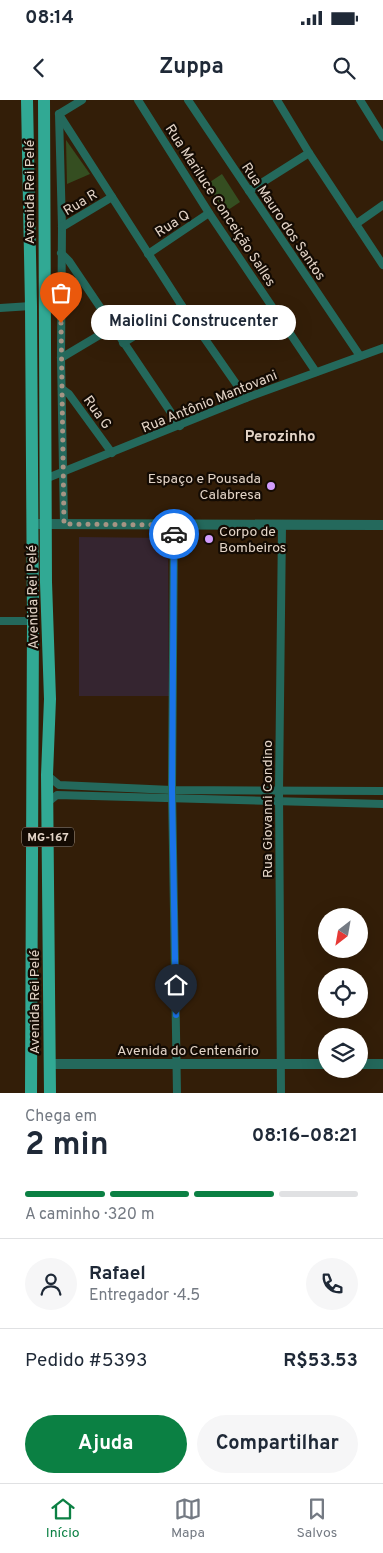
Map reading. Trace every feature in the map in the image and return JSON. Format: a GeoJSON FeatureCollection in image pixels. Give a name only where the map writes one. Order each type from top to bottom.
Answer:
{"type":"FeatureCollection","features":[{"type":"Feature","properties":{"kind":"main road","name":"Avenida Rei Pelé"},"geometry":{"type":"LineString","coordinates":[[27,100],[31,306],[31,1093]]}},
{"type":"Feature","properties":{"kind":"main road","name":"Avenida Rei Pelé"},"geometry":{"type":"LineString","coordinates":[[44,104],[45,479],[50,700],[47,775],[50,1093]]}},
{"type":"Feature","properties":{"kind":"street"},"geometry":{"type":"LineString","coordinates":[[59,114],[82,100]]}},
{"type":"Feature","properties":{"kind":"street","name":"Rua Mauro dos Santos"},"geometry":{"type":"LineString","coordinates":[[188,100],[360,356]]}},
{"type":"Feature","properties":{"kind":"street"},"geometry":{"type":"LineString","coordinates":[[277,100],[309,154],[383,265]]}},
{"type":"Feature","properties":{"kind":"street"},"geometry":{"type":"LineString","coordinates":[[360,100],[383,137]]}},
{"type":"Feature","properties":{"kind":"street","name":"Rua Mariluce Conceição Salles"},"geometry":{"type":"LineString","coordinates":[[141,101],[209,214],[316,372]]}},
{"type":"Feature","properties":{"kind":"street"},"geometry":{"type":"LineString","coordinates":[[44,104],[59,114],[182,306],[246,398]]}},
{"type":"Feature","properties":{"kind":"street"},"geometry":{"type":"LineString","coordinates":[[59,114],[62,227],[61,358],[64,524]]}},
{"type":"Feature","properties":{"kind":"street"},"geometry":{"type":"LineString","coordinates":[[249,191],[309,154]]}},
{"type":"Feature","properties":{"kind":"street","name":"Rua R"},"geometry":{"type":"LineString","coordinates":[[62,227],[112,197]]}},
{"type":"Feature","properties":{"kind":"street"},"geometry":{"type":"LineString","coordinates":[[356,224],[383,205]]}},
{"type":"Feature","properties":{"kind":"street","name":"Rua Q"},"geometry":{"type":"LineString","coordinates":[[148,254],[209,214]]}},
{"type":"Feature","properties":{"kind":"street"},"geometry":{"type":"LineString","coordinates":[[61,253],[69,261],[180,426]]}},
{"type":"Feature","properties":{"kind":"street"},"geometry":{"type":"LineString","coordinates":[[0,308],[31,306]]}},
{"type":"Feature","properties":{"kind":"street"},"geometry":{"type":"LineString","coordinates":[[123,343],[182,306]]}},
{"type":"Feature","properties":{"kind":"street"},"geometry":{"type":"LineString","coordinates":[[61,358],[113,327]]}},
{"type":"Feature","properties":{"kind":"street","name":"Rua Antônio Mantovani"},"geometry":{"type":"LineString","coordinates":[[45,479],[246,398],[383,348]]}},
{"type":"Feature","properties":{"kind":"street","name":"Rua G"},"geometry":{"type":"LineString","coordinates":[[62,389],[69,394],[112,452]]}},
{"type":"Feature","properties":{"kind":"street"},"geometry":{"type":"LineString","coordinates":[[31,524],[383,525]]}},
{"type":"Feature","properties":{"kind":"street"},"geometry":{"type":"LineString","coordinates":[[174,525],[172,794],[177,1093]]}},
{"type":"Feature","properties":{"kind":"street","name":"Rua Giovanni Condino"},"geometry":{"type":"LineString","coordinates":[[281,1093],[279,791],[282,525]]}},
{"type":"Feature","properties":{"kind":"street"},"geometry":{"type":"LineString","coordinates":[[0,621],[32,620]]}},
{"type":"Feature","properties":{"kind":"street"},"geometry":{"type":"LineString","coordinates":[[47,775],[59,785],[279,801],[383,804]]}},
{"type":"Feature","properties":{"kind":"street"},"geometry":{"type":"LineString","coordinates":[[47,803],[57,794],[383,791]]}},
{"type":"Feature","properties":{"kind":"street","name":"Avenida do Centenário"},"geometry":{"type":"LineString","coordinates":[[50,1064],[318,1064]]}},
{"type":"Feature","properties":{"kind":"street"},"geometry":{"type":"LineString","coordinates":[[368,1064],[383,1064]]}},
{"type":"Feature","properties":{"kind":"shaded area"},"geometry":{"type":"Polygon","coordinates":[[[79,537],[168,538],[169,696],[79,696],[79,537]]]}},
{"type":"Feature","properties":{"kind":"green space"},"geometry":{"type":"Polygon","coordinates":[[[66,140],[90,174],[67,184],[66,140]]]}},
{"type":"Feature","properties":{"kind":"green space"},"geometry":{"type":"Polygon","coordinates":[[[222,174],[240,202],[225,212],[207,184],[222,174]]]}},
{"type":"Feature","properties":{"kind":"way so far"},"geometry":{"type":"LineString","coordinates":[[61,323],[64,524],[174,525],[174,534]]}},
{"type":"Feature","properties":{"kind":"place","name":"Maiolini Construcenter"},"geometry":{"type":"Point","coordinates":[61,323]}},
{"type":"Feature","properties":{"kind":"place","name":"Espaço e Pousada Calabresa"},"geometry":{"type":"Point","coordinates":[271,486]}},
{"type":"Feature","properties":{"kind":"place","name":"Corpo de Bombeiros"},"geometry":{"type":"Point","coordinates":[209,539]}},
{"type":"Feature","properties":{"kind":"district","name":"Perozinho"},"geometry":{"type":"Point","coordinates":[280,436]}},
{"type":"Feature","properties":{"kind":"route"},"geometry":{"type":"LineString","coordinates":[[174,534],[172,790],[176,1015]]}}]}
